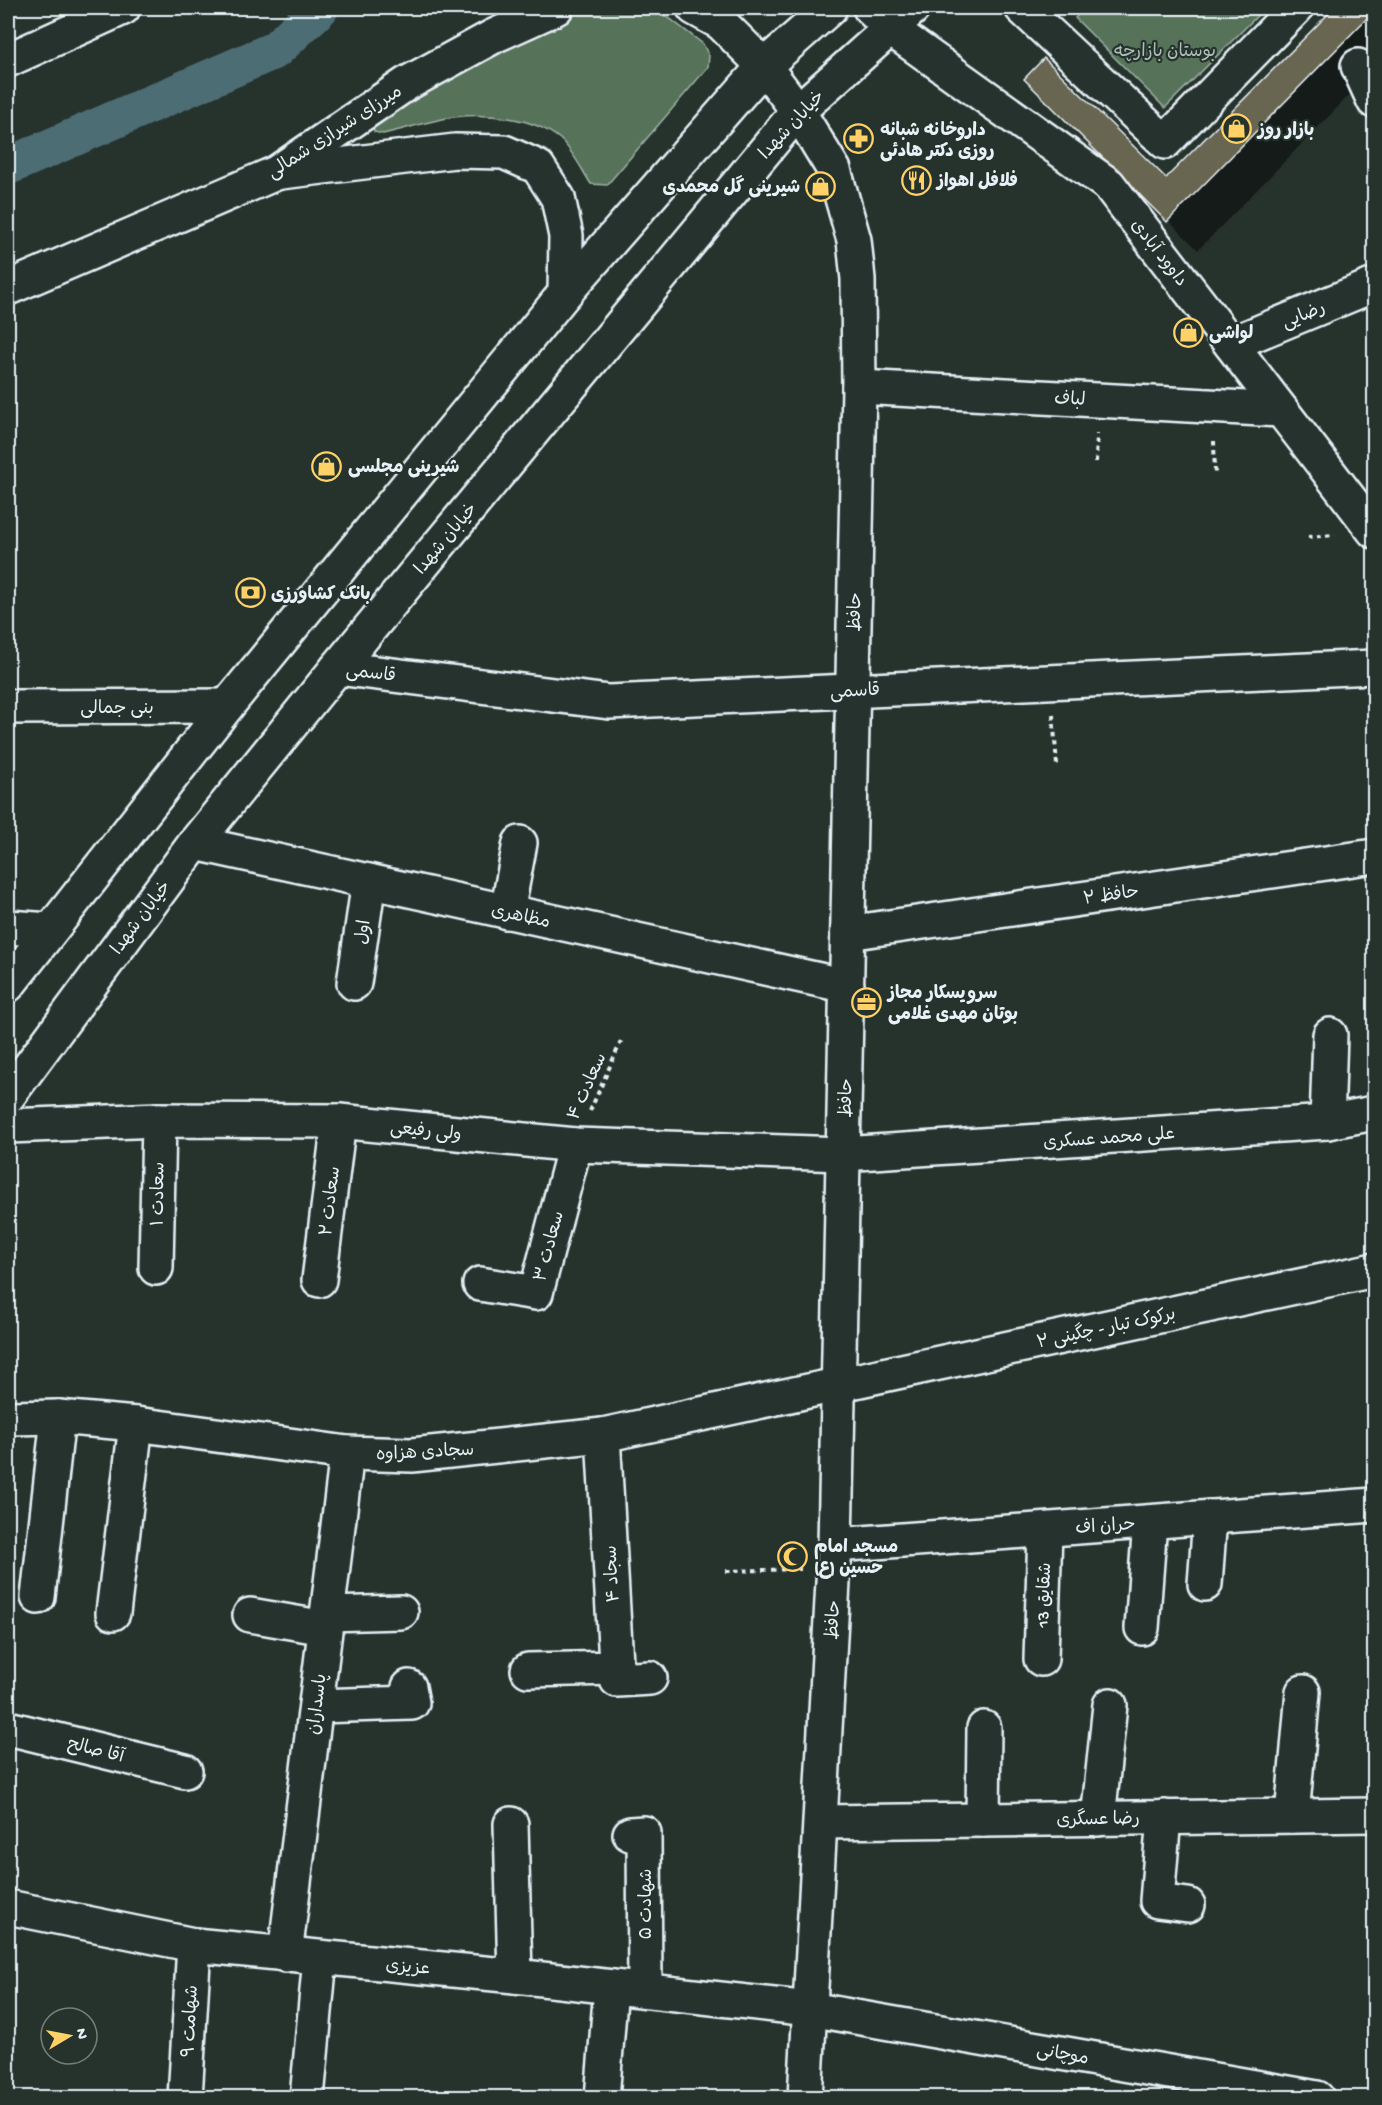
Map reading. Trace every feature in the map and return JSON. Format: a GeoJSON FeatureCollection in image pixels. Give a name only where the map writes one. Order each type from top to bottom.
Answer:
{"type":"FeatureCollection","features":[{"type":"Feature","properties":{"kind":"street"},"geometry":{"type":"LineString","coordinates":[[8,60],[123,8]]}},
{"type":"Feature","properties":{"kind":"street","name":"میرزای شیرازی شمالی"},"geometry":{"type":"LineString","coordinates":[[8,288],[276,173],[406,84],[494,36],[556,8]]}},
{"type":"Feature","properties":{"kind":"street"},"geometry":{"type":"LineString","coordinates":[[694,8],[721,23],[764,66]]}},
{"type":"Feature","properties":{"kind":"street"},"geometry":{"type":"LineString","coordinates":[[8,985],[227,706],[565,293],[764,66],[830,8]]}},
{"type":"Feature","properties":{"kind":"street"},"geometry":{"type":"LineString","coordinates":[[1022,8],[1165,142],[1296,8]]}},
{"type":"Feature","properties":{"kind":"street","name":"خیابان شهدا"},"geometry":{"type":"LineString","coordinates":[[8,1096],[195,843],[798,111],[891,15]]}},
{"type":"Feature","properties":{"kind":"street","name":"داوود آبادی"},"geometry":{"type":"LineString","coordinates":[[891,15],[1109,185],[1374,531]]}},
{"type":"Feature","properties":{"kind":"street","name":"حافظ"},"geometry":{"type":"LineString","coordinates":[[764,66],[798,111],[834,170],[854,240],[858,279],[859,387],[835,1556],[805,2097]]}},
{"type":"Feature","properties":{"kind":"street"},"geometry":{"type":"LineString","coordinates":[[1358,66],[1374,101]]}},
{"type":"Feature","properties":{"kind":"street"},"geometry":{"type":"LineString","coordinates":[[276,173],[455,151],[504,152],[538,167],[558,198],[566,236],[565,293]]}},
{"type":"Feature","properties":{"kind":"street","name":"رضایی"},"geometry":{"type":"LineString","coordinates":[[1230,344],[1374,285]]}},
{"type":"Feature","properties":{"kind":"street","name":"لباف"},"geometry":{"type":"LineString","coordinates":[[859,387],[1281,410]]}},
{"type":"Feature","properties":{"kind":"street","name":"قاسمی"},"geometry":{"type":"LineString","coordinates":[[338,668],[609,702],[1374,667]]}},
{"type":"Feature","properties":{"kind":"street","name":"بنی جمالی"},"geometry":{"type":"LineString","coordinates":[[8,707],[227,706]]}},
{"type":"Feature","properties":{"kind":"street","name":"مظاهری"},"geometry":{"type":"LineString","coordinates":[[195,843],[847,986]]}},
{"type":"Feature","properties":{"kind":"street"},"geometry":{"type":"LineString","coordinates":[[507,912],[520,843]]}},
{"type":"Feature","properties":{"kind":"street","name":"حافظ ۲"},"geometry":{"type":"LineString","coordinates":[[848,933],[1374,856]]}},
{"type":"Feature","properties":{"kind":"street","name":"اول"},"geometry":{"type":"LineString","coordinates":[[354,982],[369,881]]}},
{"type":"Feature","properties":{"kind":"street"},"geometry":{"type":"LineString","coordinates":[[8,927],[50,930]]}},
{"type":"Feature","properties":{"kind":"street"},"geometry":{"type":"LineString","coordinates":[[1327,1122],[1330,1035]]}},
{"type":"Feature","properties":{"kind":"street","name":"علی محمد عسکری"},"geometry":{"type":"LineString","coordinates":[[843,1155],[1327,1122],[1374,1113]]}},
{"type":"Feature","properties":{"kind":"street","name":"ولی رفیعی"},"geometry":{"type":"LineString","coordinates":[[8,1126],[159,1120],[339,1121],[575,1145],[843,1155]]}},
{"type":"Feature","properties":{"kind":"street","name":"سعادت ۱"},"geometry":{"type":"LineString","coordinates":[[156,1268],[159,1120]]}},
{"type":"Feature","properties":{"kind":"street","name":"سعادت ۲"},"geometry":{"type":"LineString","coordinates":[[319,1280],[339,1121]]}},
{"type":"Feature","properties":{"kind":"street","name":"سعادت ۳"},"geometry":{"type":"LineString","coordinates":[[480,1284],[536,1293],[575,1145]]}},
{"type":"Feature","properties":{"kind":"street","name":"برکوک تبار - چگینی ۲"},"geometry":{"type":"LineString","coordinates":[[838,1384],[1374,1270]]}},
{"type":"Feature","properties":{"kind":"street","name":"سجادی هزاوه"},"geometry":{"type":"LineString","coordinates":[[8,1418],[58,1417],[136,1424],[346,1453],[412,1455],[603,1435],[838,1384]]}},
{"type":"Feature","properties":{"kind":"street"},"geometry":{"type":"LineString","coordinates":[[38,1597],[58,1417]]}},
{"type":"Feature","properties":{"kind":"street"},"geometry":{"type":"LineString","coordinates":[[113,1613],[136,1424]]}},
{"type":"Feature","properties":{"kind":"street","name":"سجاد ۴"},"geometry":{"type":"LineString","coordinates":[[603,1435],[616,1668]]}},
{"type":"Feature","properties":{"kind":"street","name":"پاسداران"},"geometry":{"type":"LineString","coordinates":[[285,1955],[346,1453]]}},
{"type":"Feature","properties":{"kind":"street","name":"حران اف"},"geometry":{"type":"LineString","coordinates":[[835,1556],[1045,1530],[1374,1505]]}},
{"type":"Feature","properties":{"kind":"street"},"geometry":{"type":"LineString","coordinates":[[1205,1584],[1210,1517]]}},
{"type":"Feature","properties":{"kind":"street"},"geometry":{"type":"LineString","coordinates":[[1142,1628],[1150,1522]]}},
{"type":"Feature","properties":{"kind":"street","name":"شقایق 13"},"geometry":{"type":"LineString","coordinates":[[1041,1659],[1045,1530]]}},
{"type":"Feature","properties":{"kind":"street"},"geometry":{"type":"LineString","coordinates":[[250,1614],[326,1621],[401,1612]]}},
{"type":"Feature","properties":{"kind":"street"},"geometry":{"type":"LineString","coordinates":[[528,1670],[616,1668],[618,1680],[650,1678]]}},
{"type":"Feature","properties":{"kind":"street"},"geometry":{"type":"LineString","coordinates":[[316,1706],[412,1703],[409,1687]]}},
{"type":"Feature","properties":{"kind":"street"},"geometry":{"type":"LineString","coordinates":[[1292,1816],[1303,1692]]}},
{"type":"Feature","properties":{"kind":"street"},"geometry":{"type":"LineString","coordinates":[[1098,1818],[1110,1705]]}},
{"type":"Feature","properties":{"kind":"street","name":"آقا صالح"},"geometry":{"type":"LineString","coordinates":[[8,1728],[185,1771]]}},
{"type":"Feature","properties":{"kind":"street"},"geometry":{"type":"LineString","coordinates":[[983,1820],[984,1728]]}},
{"type":"Feature","properties":{"kind":"street","name":"رضا عسگری"},"geometry":{"type":"LineString","coordinates":[[820,1822],[1374,1815]]}},
{"type":"Feature","properties":{"kind":"street"},"geometry":{"type":"LineString","coordinates":[[1164,1817],[1157,1901],[1188,1905]]}},
{"type":"Feature","properties":{"kind":"street"},"geometry":{"type":"LineString","coordinates":[[511,1824],[515,1976]]}},
{"type":"Feature","properties":{"kind":"street","name":"شهادت ۵"},"geometry":{"type":"LineString","coordinates":[[630,1833],[644,1833],[645,1990]]}},
{"type":"Feature","properties":{"kind":"street","name":"عزیزی"},"geometry":{"type":"LineString","coordinates":[[8,1907],[194,1945],[515,1976],[810,2008]]}},
{"type":"Feature","properties":{"kind":"street","name":"شهامت ۹"},"geometry":{"type":"LineString","coordinates":[[185,2097],[194,1945]]}},
{"type":"Feature","properties":{"kind":"street"},"geometry":{"type":"LineString","coordinates":[[307,2097],[320,1958]]}},
{"type":"Feature","properties":{"kind":"street"},"geometry":{"type":"LineString","coordinates":[[602,2097],[611,1987]]}},
{"type":"Feature","properties":{"kind":"street","name":"موچانی"},"geometry":{"type":"LineString","coordinates":[[810,2008],[1317,2097]]}},
{"type":"Feature","properties":{"kind":"path"},"geometry":{"type":"LineString","coordinates":[[1051,681],[1057,765]]}},
{"type":"Feature","properties":{"kind":"path","name":"سعادت ۴"},"geometry":{"type":"LineString","coordinates":[[575,1145],[623,1037]]}},
{"type":"Feature","properties":{"kind":"path"},"geometry":{"type":"LineString","coordinates":[[726,1571],[835,1556]]}},
{"type":"Feature","properties":{"kind":"green space"},"geometry":{"type":"Polygon","coordinates":[[[560,8],[649,8],[669,18],[703,44],[709,56],[708,67],[607,185],[591,184],[560,139],[524,121],[495,116],[467,116],[436,120],[383,134],[374,132],[374,123],[560,8]]]}},
{"type":"Feature","properties":{"kind":"green space","name":"بوستان بازارچه"},"geometry":{"type":"Polygon","coordinates":[[[1085,8],[1265,8],[1165,108],[1075,18],[1085,8]]]}},
{"type":"Feature","properties":{"kind":"building","name":"بازار روز"},"geometry":{"type":"Polygon","coordinates":[[[1334,8],[1374,8],[1374,11],[1167,222],[1024,79],[1044,58],[1166,178],[1334,8]]]}},
{"type":"Feature","properties":{"kind":"waterway"},"geometry":{"type":"LineString","coordinates":[[8,166],[275,50],[320,8]]}},
{"type":"Feature","properties":{"kind":"place","name":"بازار روز"},"geometry":{"type":"Point","coordinates":[1237,129]}},
{"type":"Feature","properties":{"kind":"place","name":"داروخانه شبانه روزی دکتر هادئی"},"geometry":{"type":"Point","coordinates":[859,139]}},
{"type":"Feature","properties":{"kind":"place","name":"فلافل اهواز"},"geometry":{"type":"Point","coordinates":[916,180]}},
{"type":"Feature","properties":{"kind":"place","name":"شیرینی گل محمدی"},"geometry":{"type":"Point","coordinates":[821,186]}},
{"type":"Feature","properties":{"kind":"place","name":"لواشی"},"geometry":{"type":"Point","coordinates":[1188,332]}},
{"type":"Feature","properties":{"kind":"place","name":"شیرینی مجلسی"},"geometry":{"type":"Point","coordinates":[327,466]}},
{"type":"Feature","properties":{"kind":"place","name":"بانک کشاورزی"},"geometry":{"type":"Point","coordinates":[250,593]}},
{"type":"Feature","properties":{"kind":"place","name":"سرویسکار مجاز بوتان مهدی غلامی"},"geometry":{"type":"Point","coordinates":[867,1002]}},
{"type":"Feature","properties":{"kind":"place","name":"مسجد امام حسین (ع)"},"geometry":{"type":"Point","coordinates":[793,1556]}}]}
